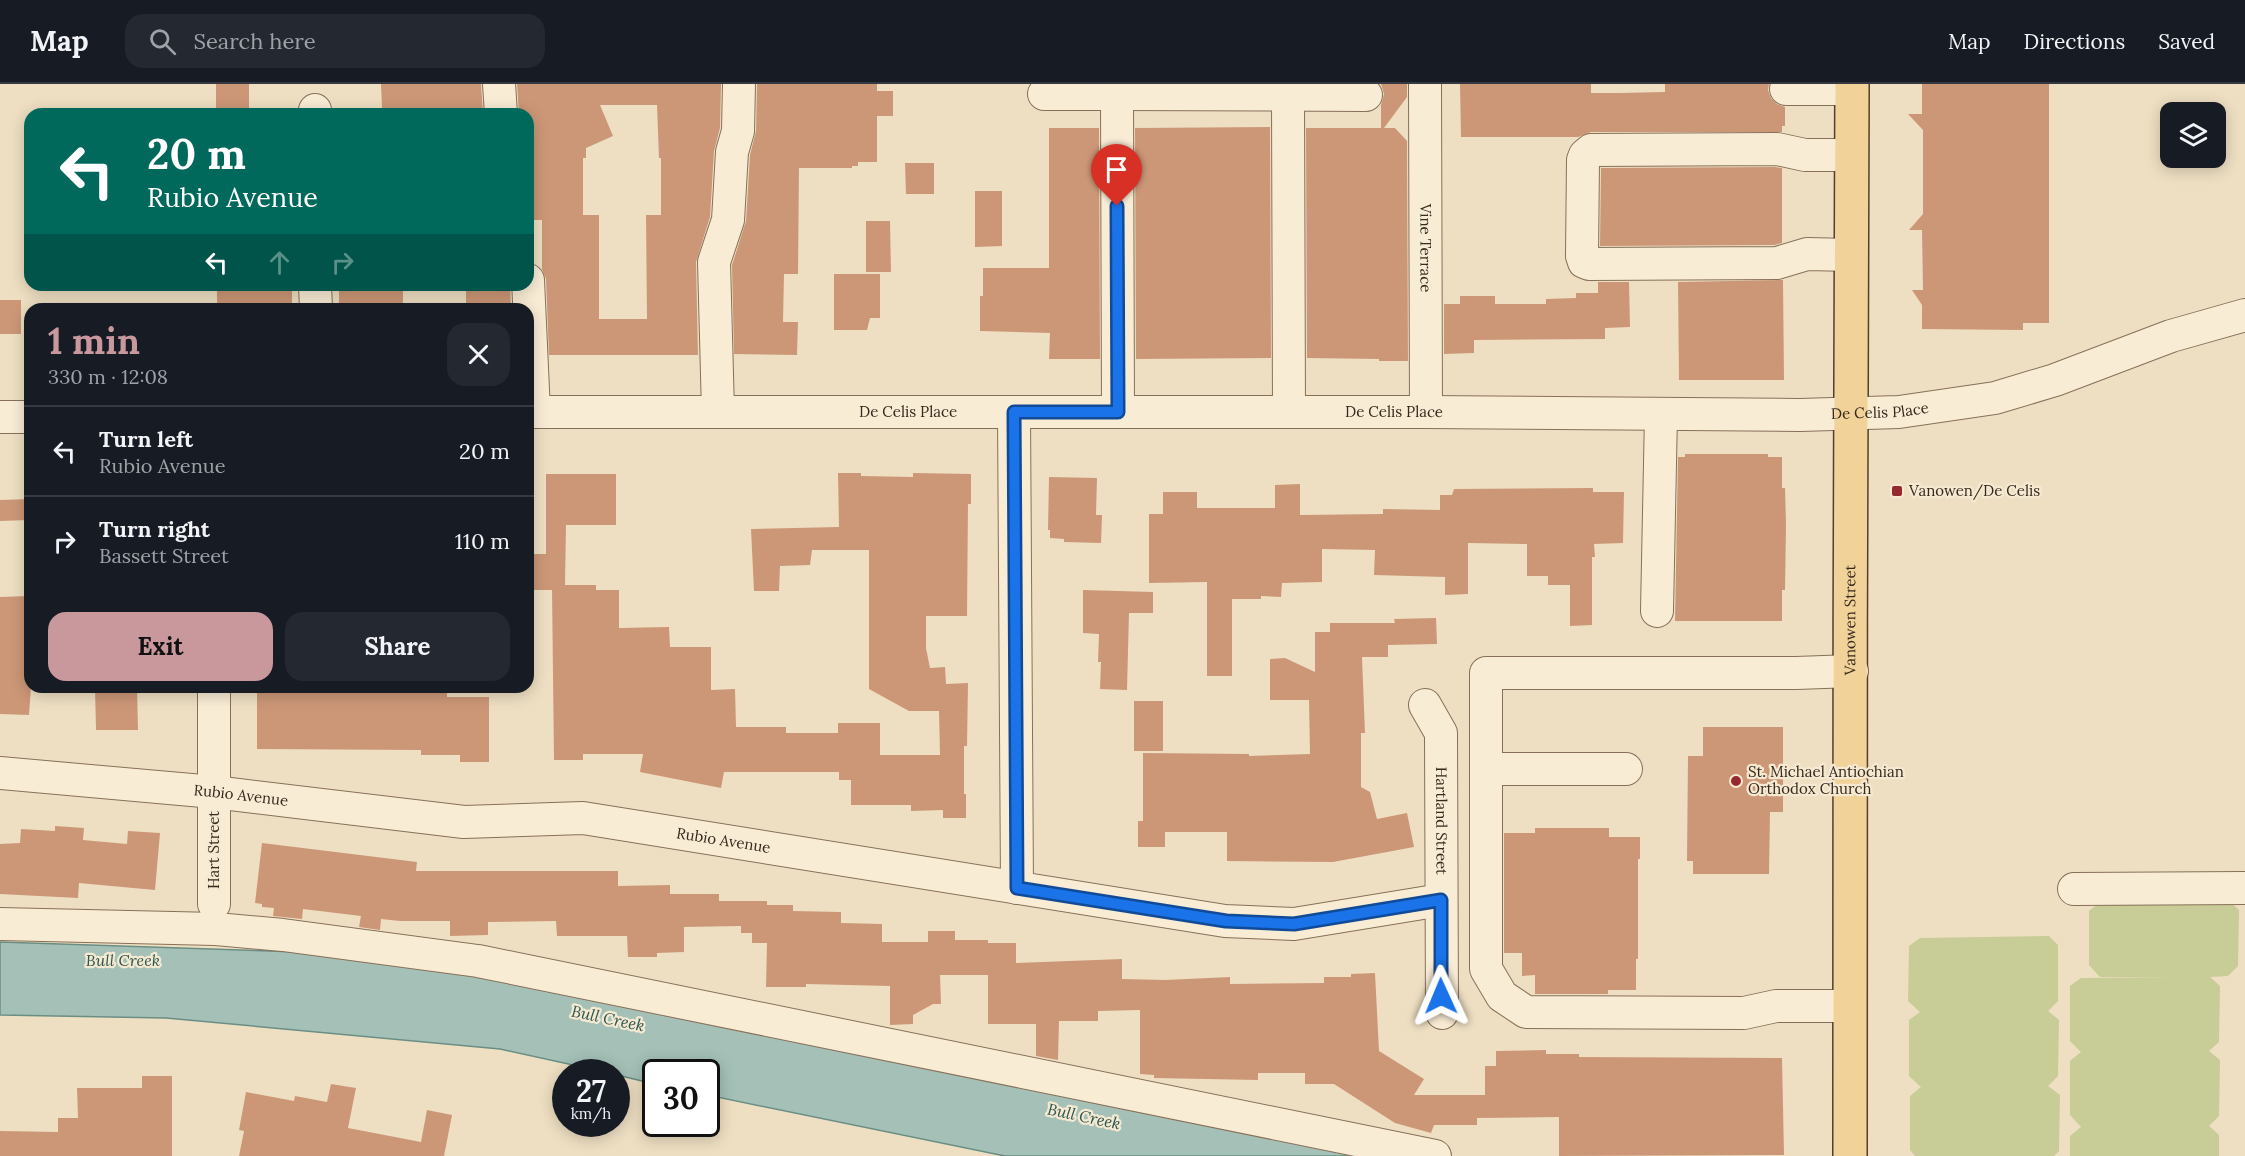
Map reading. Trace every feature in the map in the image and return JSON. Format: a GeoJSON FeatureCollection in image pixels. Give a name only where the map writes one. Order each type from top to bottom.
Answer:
{"type":"FeatureCollection","features":[{"type":"Feature","properties":{"kind":"main road","name":"Vanowen Street"},"geometry":{"type":"LineString","coordinates":[[1850,1156],[1852,87]]}},
{"type":"Feature","properties":{"kind":"street"},"geometry":{"type":"LineString","coordinates":[[499,84],[501,108]]}},
{"type":"Feature","properties":{"kind":"street"},"geometry":{"type":"LineString","coordinates":[[718,412],[714,262],[728,220],[732,152],[738,131],[739,84]]}},
{"type":"Feature","properties":{"kind":"street","name":"Vine Terrace"},"geometry":{"type":"LineString","coordinates":[[1425,84],[1426,412]]}},
{"type":"Feature","properties":{"kind":"street"},"geometry":{"type":"LineString","coordinates":[[1786,89],[1852,87]]}},
{"type":"Feature","properties":{"kind":"street"},"geometry":{"type":"LineString","coordinates":[[1044,94],[1366,94]]}},
{"type":"Feature","properties":{"kind":"street"},"geometry":{"type":"LineString","coordinates":[[1117,94],[1118,412]]}},
{"type":"Feature","properties":{"kind":"street"},"geometry":{"type":"LineString","coordinates":[[1288,94],[1289,412]]}},
{"type":"Feature","properties":{"kind":"street"},"geometry":{"type":"LineString","coordinates":[[1851,255],[1807,254],[1777,263],[1765,264],[1589,264],[1584,262],[1582,256],[1583,160],[1591,150],[1777,149],[1805,155],[1852,155]]}},
{"type":"Feature","properties":{"kind":"street","name":"De Celis Place"},"geometry":{"type":"LineString","coordinates":[[534,412],[1661,414],[1899,412],[1995,398],[2055,380],[2171,336],[2245,315]]}},
{"type":"Feature","properties":{"kind":"street"},"geometry":{"type":"LineString","coordinates":[[1014,412],[1017,888]]}},
{"type":"Feature","properties":{"kind":"street"},"geometry":{"type":"LineString","coordinates":[[1657,611],[1661,414]]}},
{"type":"Feature","properties":{"kind":"street"},"geometry":{"type":"LineString","coordinates":[[0,417],[24,417]]}},
{"type":"Feature","properties":{"kind":"street"},"geometry":{"type":"LineString","coordinates":[[1850,1006],[1776,1006],[1744,1013],[1526,1012],[1502,996],[1486,969],[1486,673],[1852,671]]}},
{"type":"Feature","properties":{"kind":"street","name":"Hart Street"},"geometry":{"type":"LineString","coordinates":[[214,693],[214,904]]}},
{"type":"Feature","properties":{"kind":"street","name":"Hartland Street"},"geometry":{"type":"LineString","coordinates":[[1425,705],[1441,733],[1442,1013]]}},
{"type":"Feature","properties":{"kind":"street"},"geometry":{"type":"LineString","coordinates":[[1486,769],[1626,769]]}},
{"type":"Feature","properties":{"kind":"street","name":"Rubio Avenue"},"geometry":{"type":"LineString","coordinates":[[0,773],[214,792],[464,822],[583,818],[1226,921],[1294,924],[1441,900]]}},
{"type":"Feature","properties":{"kind":"street"},"geometry":{"type":"LineString","coordinates":[[2074,889],[2245,888]]}},
{"type":"Feature","properties":{"kind":"street"},"geometry":{"type":"LineString","coordinates":[[0,924],[216,929],[283,934],[478,961],[1435,1156]]}},
{"type":"Feature","properties":{"kind":"green space"},"geometry":{"type":"Polygon","coordinates":[[[2229,901],[2239,910],[2238,966],[2228,976],[2210,977],[2220,986],[2219,1042],[2209,1051],[2220,1060],[2219,1116],[2209,1126],[2219,1135],[2219,1156],[2070,1156],[2070,1136],[2081,1127],[2070,1115],[2070,1061],[2081,1052],[2070,1041],[2070,986],[2081,978],[2175,977],[2100,977],[2089,965],[2089,911],[2100,902],[2229,901]]]}},
{"type":"Feature","properties":{"kind":"green space"},"geometry":{"type":"Polygon","coordinates":[[[2049,936],[2058,945],[2058,1001],[2048,1011],[2059,1020],[2058,1076],[2048,1086],[2060,1095],[2059,1151],[2054,1156],[1915,1156],[1910,1150],[1910,1096],[1921,1087],[1909,1076],[1909,1020],[1920,1012],[1908,1001],[1909,946],[1920,938],[2049,936]]]}},
{"type":"Feature","properties":{"kind":"water","name":"Bull Creek"},"geometry":{"type":"Polygon","coordinates":[[[0,942],[357,954],[650,1009],[1392,1156],[1005,1156],[720,1098],[720,1059],[642,1059],[642,1081],[630,1078],[630,1059],[552,1060],[500,1049],[166,1018],[0,1015],[0,942]]]}},
{"type":"Feature","properties":{"kind":"building"},"geometry":{"type":"Polygon","coordinates":[[[216,84],[249,84],[249,108],[216,108],[216,84]]]}},
{"type":"Feature","properties":{"kind":"building"},"geometry":{"type":"Polygon","coordinates":[[[381,84],[481,84],[483,108],[382,108],[381,84]]]}},
{"type":"Feature","properties":{"kind":"building"},"geometry":{"type":"Polygon","coordinates":[[[517,84],[721,84],[720,128],[714,151],[710,217],[696,262],[698,355],[549,355],[546,279],[542,269],[542,220],[534,220],[534,108],[519,108],[517,84]],[[600,105],[613,136],[586,148],[586,158],[583,158],[583,215],[599,215],[599,319],[647,319],[646,215],[661,215],[661,158],[659,158],[657,105],[600,105]]]}},
{"type":"Feature","properties":{"kind":"building"},"geometry":{"type":"Polygon","coordinates":[[[757,84],[877,84],[877,91],[893,91],[893,116],[877,116],[877,162],[858,162],[858,166],[852,166],[852,168],[799,168],[798,274],[784,274],[783,322],[798,322],[797,355],[734,354],[732,265],[746,221],[750,155],[756,131],[757,84]]]}},
{"type":"Feature","properties":{"kind":"building"},"geometry":{"type":"Polygon","coordinates":[[[1381,84],[1407,84],[1407,97],[1384,128],[1395,128],[1407,141],[1408,361],[1307,358],[1306,128],[1381,128],[1381,105],[1384,94],[1381,84]]]}},
{"type":"Feature","properties":{"kind":"building"},"geometry":{"type":"Polygon","coordinates":[[[1460,84],[1591,84],[1591,93],[1620,93],[1665,92],[1665,84],[1769,84],[1768,90],[1771,98],[1777,104],[1785,107],[1785,126],[1782,126],[1782,132],[1591,132],[1578,137],[1461,137],[1460,84]]]}},
{"type":"Feature","properties":{"kind":"building"},"geometry":{"type":"Polygon","coordinates":[[[1922,84],[2049,84],[2049,323],[2023,323],[2023,330],[1922,329],[1922,305],[1912,290],[1923,290],[1922,230],[1909,230],[1923,214],[1923,130],[1908,114],[1922,114],[1922,84]]]}},
{"type":"Feature","properties":{"kind":"building"},"geometry":{"type":"Polygon","coordinates":[[[1270,127],[1271,358],[1136,359],[1135,128],[1270,127]]]}},
{"type":"Feature","properties":{"kind":"building"},"geometry":{"type":"Polygon","coordinates":[[[1049,128],[1099,128],[1100,359],[1049,359],[1050,333],[980,331],[983,268],[1049,268],[1049,128]]]}},
{"type":"Feature","properties":{"kind":"building"},"geometry":{"type":"Polygon","coordinates":[[[905,163],[934,163],[934,194],[906,194],[905,163]]]}},
{"type":"Feature","properties":{"kind":"building"},"geometry":{"type":"Polygon","coordinates":[[[1601,168],[1782,168],[1782,243],[1774,245],[1600,246],[1601,168]]]}},
{"type":"Feature","properties":{"kind":"building"},"geometry":{"type":"Polygon","coordinates":[[[975,191],[1002,191],[1002,246],[975,247],[975,191]]]}},
{"type":"Feature","properties":{"kind":"building"},"geometry":{"type":"Polygon","coordinates":[[[866,221],[890,221],[891,272],[866,272],[866,221]]]}},
{"type":"Feature","properties":{"kind":"building"},"geometry":{"type":"Polygon","coordinates":[[[834,274],[880,274],[880,318],[870,318],[867,330],[834,330],[834,274]]]}},
{"type":"Feature","properties":{"kind":"building"},"geometry":{"type":"Polygon","coordinates":[[[1783,280],[1784,380],[1679,380],[1678,282],[1783,280]]]}},
{"type":"Feature","properties":{"kind":"building"},"geometry":{"type":"Polygon","coordinates":[[[1598,282],[1629,282],[1630,327],[1605,328],[1605,339],[1474,340],[1474,353],[1444,354],[1444,304],[1460,304],[1460,296],[1495,296],[1495,304],[1546,304],[1546,299],[1576,298],[1576,293],[1598,293],[1598,282]]]}},
{"type":"Feature","properties":{"kind":"building"},"geometry":{"type":"Polygon","coordinates":[[[217,291],[292,291],[292,303],[217,303],[217,291]]]}},
{"type":"Feature","properties":{"kind":"building"},"geometry":{"type":"Polygon","coordinates":[[[339,291],[403,291],[403,303],[339,303],[339,291]]]}},
{"type":"Feature","properties":{"kind":"building"},"geometry":{"type":"Polygon","coordinates":[[[466,291],[510,291],[511,303],[466,303],[466,291]]]}},
{"type":"Feature","properties":{"kind":"building"},"geometry":{"type":"Polygon","coordinates":[[[0,300],[21,300],[21,334],[0,334],[0,300]]]}},
{"type":"Feature","properties":{"kind":"building"},"geometry":{"type":"Polygon","coordinates":[[[1685,454],[1768,454],[1768,457],[1782,457],[1782,488],[1785,488],[1786,525],[1782,621],[1675,621],[1678,457],[1685,457],[1685,454]]]}},
{"type":"Feature","properties":{"kind":"building"},"geometry":{"type":"Polygon","coordinates":[[[838,473],[913,477],[913,473],[971,474],[971,504],[968,504],[967,616],[926,616],[926,648],[930,668],[945,667],[946,684],[968,683],[967,746],[964,746],[966,818],[943,818],[943,810],[911,811],[911,805],[851,805],[851,780],[839,780],[839,772],[724,772],[721,788],[640,772],[643,754],[583,754],[583,760],[554,760],[552,590],[534,590],[534,554],[546,554],[546,474],[616,474],[616,525],[566,525],[565,585],[596,585],[596,590],[619,590],[619,628],[669,627],[670,647],[711,647],[711,690],[735,689],[736,727],[786,727],[786,733],[838,733],[838,723],[880,723],[880,755],[940,755],[939,711],[909,711],[869,689],[869,550],[812,550],[810,565],[780,566],[779,591],[754,591],[751,529],[839,527],[838,473]]]}},
{"type":"Feature","properties":{"kind":"building"},"geometry":{"type":"Polygon","coordinates":[[[1049,477],[1097,478],[1096,515],[1102,515],[1101,543],[1064,542],[1064,539],[1050,538],[1050,530],[1048,530],[1049,477]]]}},
{"type":"Feature","properties":{"kind":"building"},"geometry":{"type":"Polygon","coordinates":[[[1300,484],[1300,515],[1383,514],[1383,509],[1440,510],[1440,495],[1452,495],[1454,489],[1593,488],[1593,492],[1624,492],[1623,543],[1594,544],[1592,625],[1570,626],[1570,585],[1548,585],[1548,576],[1527,576],[1527,544],[1468,543],[1468,594],[1445,595],[1445,577],[1374,575],[1375,550],[1322,549],[1322,582],[1282,583],[1281,597],[1261,596],[1261,599],[1232,599],[1232,676],[1207,676],[1207,582],[1149,583],[1149,514],[1163,514],[1163,492],[1197,492],[1197,508],[1275,508],[1275,485],[1300,484]]]}},
{"type":"Feature","properties":{"kind":"building"},"geometry":{"type":"Polygon","coordinates":[[[24,499],[24,520],[0,521],[0,500],[24,499]]]}},
{"type":"Feature","properties":{"kind":"building"},"geometry":{"type":"Polygon","coordinates":[[[1083,590],[1153,592],[1153,613],[1129,613],[1127,690],[1100,689],[1099,634],[1083,633],[1083,590]]]}},
{"type":"Feature","properties":{"kind":"building"},"geometry":{"type":"Polygon","coordinates":[[[24,596],[24,693],[31,693],[29,715],[0,714],[0,597],[24,596]]]}},
{"type":"Feature","properties":{"kind":"building"},"geometry":{"type":"Polygon","coordinates":[[[1436,618],[1437,644],[1388,645],[1388,657],[1362,657],[1365,733],[1361,733],[1361,787],[1370,792],[1377,819],[1407,813],[1414,847],[1333,862],[1227,861],[1227,832],[1165,832],[1165,847],[1138,847],[1138,821],[1143,821],[1143,753],[1249,754],[1249,756],[1310,754],[1309,700],[1270,700],[1270,659],[1285,658],[1315,672],[1315,632],[1330,632],[1330,623],[1395,623],[1394,619],[1436,618]]]}},
{"type":"Feature","properties":{"kind":"building"},"geometry":{"type":"Polygon","coordinates":[[[95,693],[137,693],[138,730],[96,730],[95,693]]]}},
{"type":"Feature","properties":{"kind":"building"},"geometry":{"type":"Polygon","coordinates":[[[257,693],[447,693],[447,697],[489,697],[489,762],[460,762],[460,755],[421,755],[421,750],[257,749],[257,693]]]}},
{"type":"Feature","properties":{"kind":"building"},"geometry":{"type":"Polygon","coordinates":[[[1134,701],[1163,701],[1163,751],[1134,751],[1134,701]]]}},
{"type":"Feature","properties":{"kind":"building","name":"St. Michael Antiochian Orthodox Church"},"geometry":{"type":"Polygon","coordinates":[[[1703,727],[1783,727],[1783,812],[1770,812],[1769,874],[1693,874],[1693,861],[1687,861],[1688,756],[1703,756],[1703,727]]]}},
{"type":"Feature","properties":{"kind":"building"},"geometry":{"type":"Polygon","coordinates":[[[55,826],[84,828],[83,840],[127,844],[128,831],[160,833],[155,890],[79,883],[78,898],[0,894],[0,844],[20,843],[21,829],[55,831],[55,826]]]}},
{"type":"Feature","properties":{"kind":"building"},"geometry":{"type":"Polygon","coordinates":[[[1535,828],[1609,828],[1609,837],[1640,837],[1636,990],[1608,990],[1608,994],[1535,994],[1535,975],[1522,976],[1522,953],[1504,953],[1504,833],[1535,833],[1535,828]]]}},
{"type":"Feature","properties":{"kind":"building"},"geometry":{"type":"Polygon","coordinates":[[[262,843],[417,862],[416,871],[618,871],[618,886],[670,885],[670,894],[719,894],[719,901],[767,901],[767,905],[793,905],[793,911],[841,912],[841,923],[882,924],[882,942],[928,942],[928,931],[955,931],[955,940],[1016,943],[1016,963],[1122,959],[1122,979],[1230,977],[1230,984],[1324,983],[1324,977],[1351,977],[1351,974],[1375,973],[1379,1051],[1424,1079],[1414,1095],[1485,1095],[1485,1066],[1496,1066],[1496,1051],[1546,1050],[1546,1054],[1579,1054],[1579,1057],[1782,1058],[1784,1155],[1559,1156],[1559,1117],[1477,1118],[1477,1125],[1434,1125],[1431,1133],[1395,1123],[1334,1084],[1305,1084],[1305,1073],[1258,1073],[1258,1080],[1154,1078],[1154,1075],[1140,1074],[1140,1010],[1098,1011],[1098,1021],[1059,1021],[1058,1060],[1036,1056],[1036,1024],[988,1024],[988,975],[940,975],[941,1004],[933,1004],[913,1015],[913,1024],[890,1025],[890,986],[806,984],[806,987],[766,987],[767,943],[752,943],[752,933],[741,933],[741,926],[684,927],[684,952],[657,953],[657,957],[628,957],[627,936],[557,936],[556,921],[488,922],[488,935],[450,936],[450,921],[381,919],[380,930],[359,927],[361,916],[303,909],[302,919],[273,916],[274,908],[262,907],[262,904],[255,903],[262,843]]]}},
{"type":"Feature","properties":{"kind":"building"},"geometry":{"type":"Polygon","coordinates":[[[142,1076],[172,1076],[172,1156],[0,1156],[0,1131],[58,1132],[58,1118],[78,1118],[77,1088],[142,1088],[142,1076]]]}},
{"type":"Feature","properties":{"kind":"building"},"geometry":{"type":"Polygon","coordinates":[[[331,1084],[356,1088],[348,1128],[421,1142],[427,1110],[452,1115],[444,1156],[239,1156],[244,1131],[239,1130],[246,1092],[294,1101],[295,1096],[327,1102],[331,1084]]]}},
{"type":"Feature","properties":{"kind":"place","name":"Vanowen/De Celis"},"geometry":{"type":"Point","coordinates":[1897,491]}},
{"type":"Feature","properties":{"kind":"place","name":"St. Michael Antiochian Orthodox Church"},"geometry":{"type":"Point","coordinates":[1736,781]}},
{"type":"Feature","properties":{"kind":"route"},"geometry":{"type":"LineString","coordinates":[[1117,206],[1118,412],[1014,412],[1017,888],[1226,921],[1294,924],[1441,900],[1441,996]]}}]}
